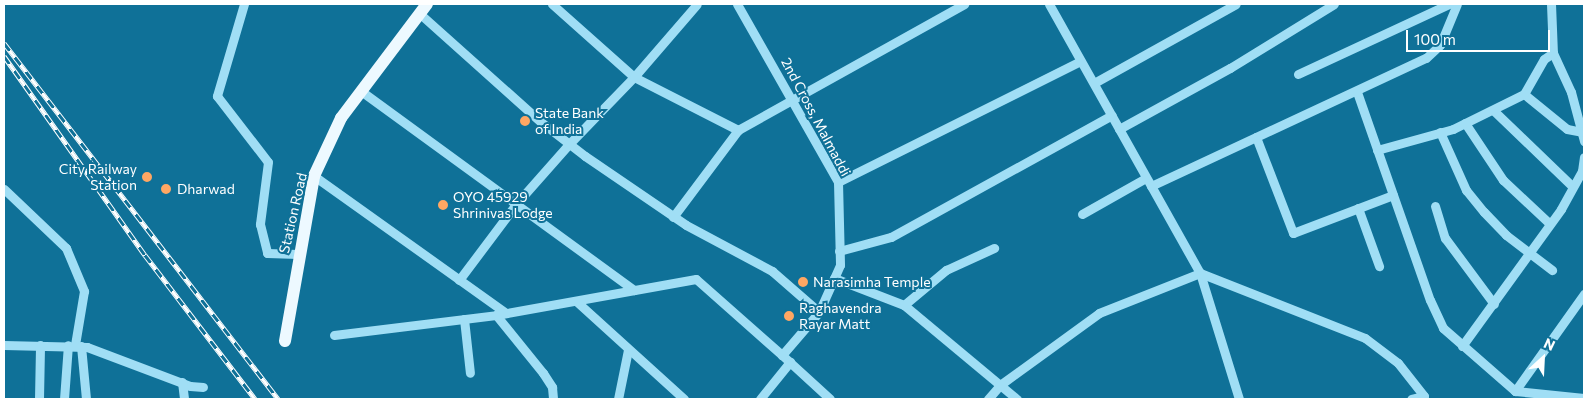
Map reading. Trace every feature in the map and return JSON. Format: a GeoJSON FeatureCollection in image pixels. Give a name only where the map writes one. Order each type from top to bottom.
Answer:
{"type":"FeatureCollection","features":[{"type":"Feature","properties":{"kind":"main road","name":"Station Road"},"geometry":{"type":"LineString","coordinates":[[285,341],[298,254],[314,176],[341,118],[423,9]]}},
{"type":"Feature","properties":{"kind":"street"},"geometry":{"type":"LineString","coordinates":[[244,4],[217,96],[268,162],[260,224],[267,253],[298,254]]}},
{"type":"Feature","properties":{"kind":"street"},"geometry":{"type":"LineString","coordinates":[[552,4],[634,77],[738,130]]}},
{"type":"Feature","properties":{"kind":"street","name":"2nd Cross, Malmaddi"},"geometry":{"type":"LineString","coordinates":[[737,4],[838,182],[840,265],[819,312],[782,355]]}},
{"type":"Feature","properties":{"kind":"street"},"geometry":{"type":"LineString","coordinates":[[673,216],[738,130],[964,4]]}},
{"type":"Feature","properties":{"kind":"street"},"geometry":{"type":"LineString","coordinates":[[1049,4],[1200,273],[1239,399]]}},
{"type":"Feature","properties":{"kind":"street"},"geometry":{"type":"LineString","coordinates":[[1094,82],[1236,4]]}},
{"type":"Feature","properties":{"kind":"street"},"geometry":{"type":"LineString","coordinates":[[1119,129],[1230,68],[1334,4]]}},
{"type":"Feature","properties":{"kind":"street"},"geometry":{"type":"LineString","coordinates":[[1298,74],[1449,4]]}},
{"type":"Feature","properties":{"kind":"street"},"geometry":{"type":"LineString","coordinates":[[1082,214],[1149,182],[1357,92],[1426,58],[1440,45],[1457,4]]}},
{"type":"Feature","properties":{"kind":"street"},"geometry":{"type":"LineString","coordinates":[[1551,4],[1552,53],[1571,92],[1583,137]]}},
{"type":"Feature","properties":{"kind":"street"},"geometry":{"type":"LineString","coordinates":[[459,280],[516,204],[570,143],[634,77],[693,5]]}},
{"type":"Feature","properties":{"kind":"street"},"geometry":{"type":"LineString","coordinates":[[423,9],[498,85],[570,143],[673,216],[772,271],[819,312]]}},
{"type":"Feature","properties":{"kind":"street"},"geometry":{"type":"LineString","coordinates":[[1378,150],[1465,123],[1524,94],[1544,59],[1552,53]]}},
{"type":"Feature","properties":{"kind":"street"},"geometry":{"type":"LineString","coordinates":[[838,182],[1082,61]]}},
{"type":"Feature","properties":{"kind":"street"},"geometry":{"type":"LineString","coordinates":[[361,91],[634,290]]}},
{"type":"Feature","properties":{"kind":"street"},"geometry":{"type":"LineString","coordinates":[[1357,92],[1430,300],[1443,328],[1515,391],[1584,398]]}},
{"type":"Feature","properties":{"kind":"street"},"geometry":{"type":"LineString","coordinates":[[1524,94],[1567,129],[1583,137]]}},
{"type":"Feature","properties":{"kind":"street"},"geometry":{"type":"LineString","coordinates":[[1493,110],[1572,186]]}},
{"type":"Feature","properties":{"kind":"street"},"geometry":{"type":"LineString","coordinates":[[839,251],[891,237],[1112,115]]}},
{"type":"Feature","properties":{"kind":"street"},"geometry":{"type":"LineString","coordinates":[[1465,123],[1480,150],[1503,180],[1550,224]]}},
{"type":"Feature","properties":{"kind":"street"},"geometry":{"type":"LineString","coordinates":[[1440,132],[1466,190],[1506,235],[1552,270]]}},
{"type":"Feature","properties":{"kind":"street"},"geometry":{"type":"LineString","coordinates":[[1256,137],[1293,233],[1393,195]]}},
{"type":"Feature","properties":{"kind":"street"},"geometry":{"type":"LineString","coordinates":[[1462,346],[1531,253],[1550,224],[1582,171],[1584,158]]}},
{"type":"Feature","properties":{"kind":"street"},"geometry":{"type":"LineString","coordinates":[[314,176],[506,313]]}},
{"type":"Feature","properties":{"kind":"street"},"geometry":{"type":"LineString","coordinates":[[4,189],[66,248],[84,291],[64,399]]}},
{"type":"Feature","properties":{"kind":"street"},"geometry":{"type":"LineString","coordinates":[[1435,206],[1445,238],[1494,304]]}},
{"type":"Feature","properties":{"kind":"street"},"geometry":{"type":"LineString","coordinates":[[1358,208],[1379,266]]}},
{"type":"Feature","properties":{"kind":"street"},"geometry":{"type":"LineString","coordinates":[[904,305],[946,270],[994,248]]}},
{"type":"Feature","properties":{"kind":"street"},"geometry":{"type":"LineString","coordinates":[[988,399],[1000,385],[1099,313],[1200,273],[1365,338],[1398,364],[1424,396],[1411,399]]}},
{"type":"Feature","properties":{"kind":"street"},"geometry":{"type":"LineString","coordinates":[[834,278],[904,305],[1017,399]]}},
{"type":"Feature","properties":{"kind":"street"},"geometry":{"type":"LineString","coordinates":[[334,335],[496,315],[696,279],[790,362],[826,398]]}},
{"type":"Feature","properties":{"kind":"street"},"geometry":{"type":"LineString","coordinates":[[1515,391],[1584,294]]}},
{"type":"Feature","properties":{"kind":"street"},"geometry":{"type":"LineString","coordinates":[[576,301],[684,399]]}},
{"type":"Feature","properties":{"kind":"street"},"geometry":{"type":"LineString","coordinates":[[496,315],[552,387],[553,399]]}},
{"type":"Feature","properties":{"kind":"street"},"geometry":{"type":"LineString","coordinates":[[464,319],[470,373]]}},
{"type":"Feature","properties":{"kind":"street"},"geometry":{"type":"LineString","coordinates":[[4,345],[75,345],[182,382],[203,387]]}},
{"type":"Feature","properties":{"kind":"street"},"geometry":{"type":"LineString","coordinates":[[38,399],[40,345]]}},
{"type":"Feature","properties":{"kind":"street"},"geometry":{"type":"LineString","coordinates":[[75,345],[86,399]]}},
{"type":"Feature","properties":{"kind":"street"},"geometry":{"type":"LineString","coordinates":[[618,399],[628,350]]}},
{"type":"Feature","properties":{"kind":"street"},"geometry":{"type":"LineString","coordinates":[[760,399],[790,362]]}},
{"type":"Feature","properties":{"kind":"street"},"geometry":{"type":"LineString","coordinates":[[182,382],[184,399]]}},
{"type":"Feature","properties":{"kind":"railway"},"geometry":{"type":"LineString","coordinates":[[4,43],[278,399]]}},
{"type":"Feature","properties":{"kind":"railway"},"geometry":{"type":"LineString","coordinates":[[4,56],[145,255],[255,399]]}},
{"type":"Feature","properties":{"kind":"place","name":"State Bank of India"},"geometry":{"type":"Point","coordinates":[525,121]}},
{"type":"Feature","properties":{"kind":"place","name":"City Railway Station"},"geometry":{"type":"Point","coordinates":[147,177]}},
{"type":"Feature","properties":{"kind":"place","name":"Dharwad"},"geometry":{"type":"Point","coordinates":[166,189]}},
{"type":"Feature","properties":{"kind":"place","name":"OYO 45929 Shrinivas Lodge"},"geometry":{"type":"Point","coordinates":[443,205]}},
{"type":"Feature","properties":{"kind":"place","name":"Narasimha Temple"},"geometry":{"type":"Point","coordinates":[803,282]}},
{"type":"Feature","properties":{"kind":"place","name":"Raghavendra Rayar Matt"},"geometry":{"type":"Point","coordinates":[789,316]}}]}
